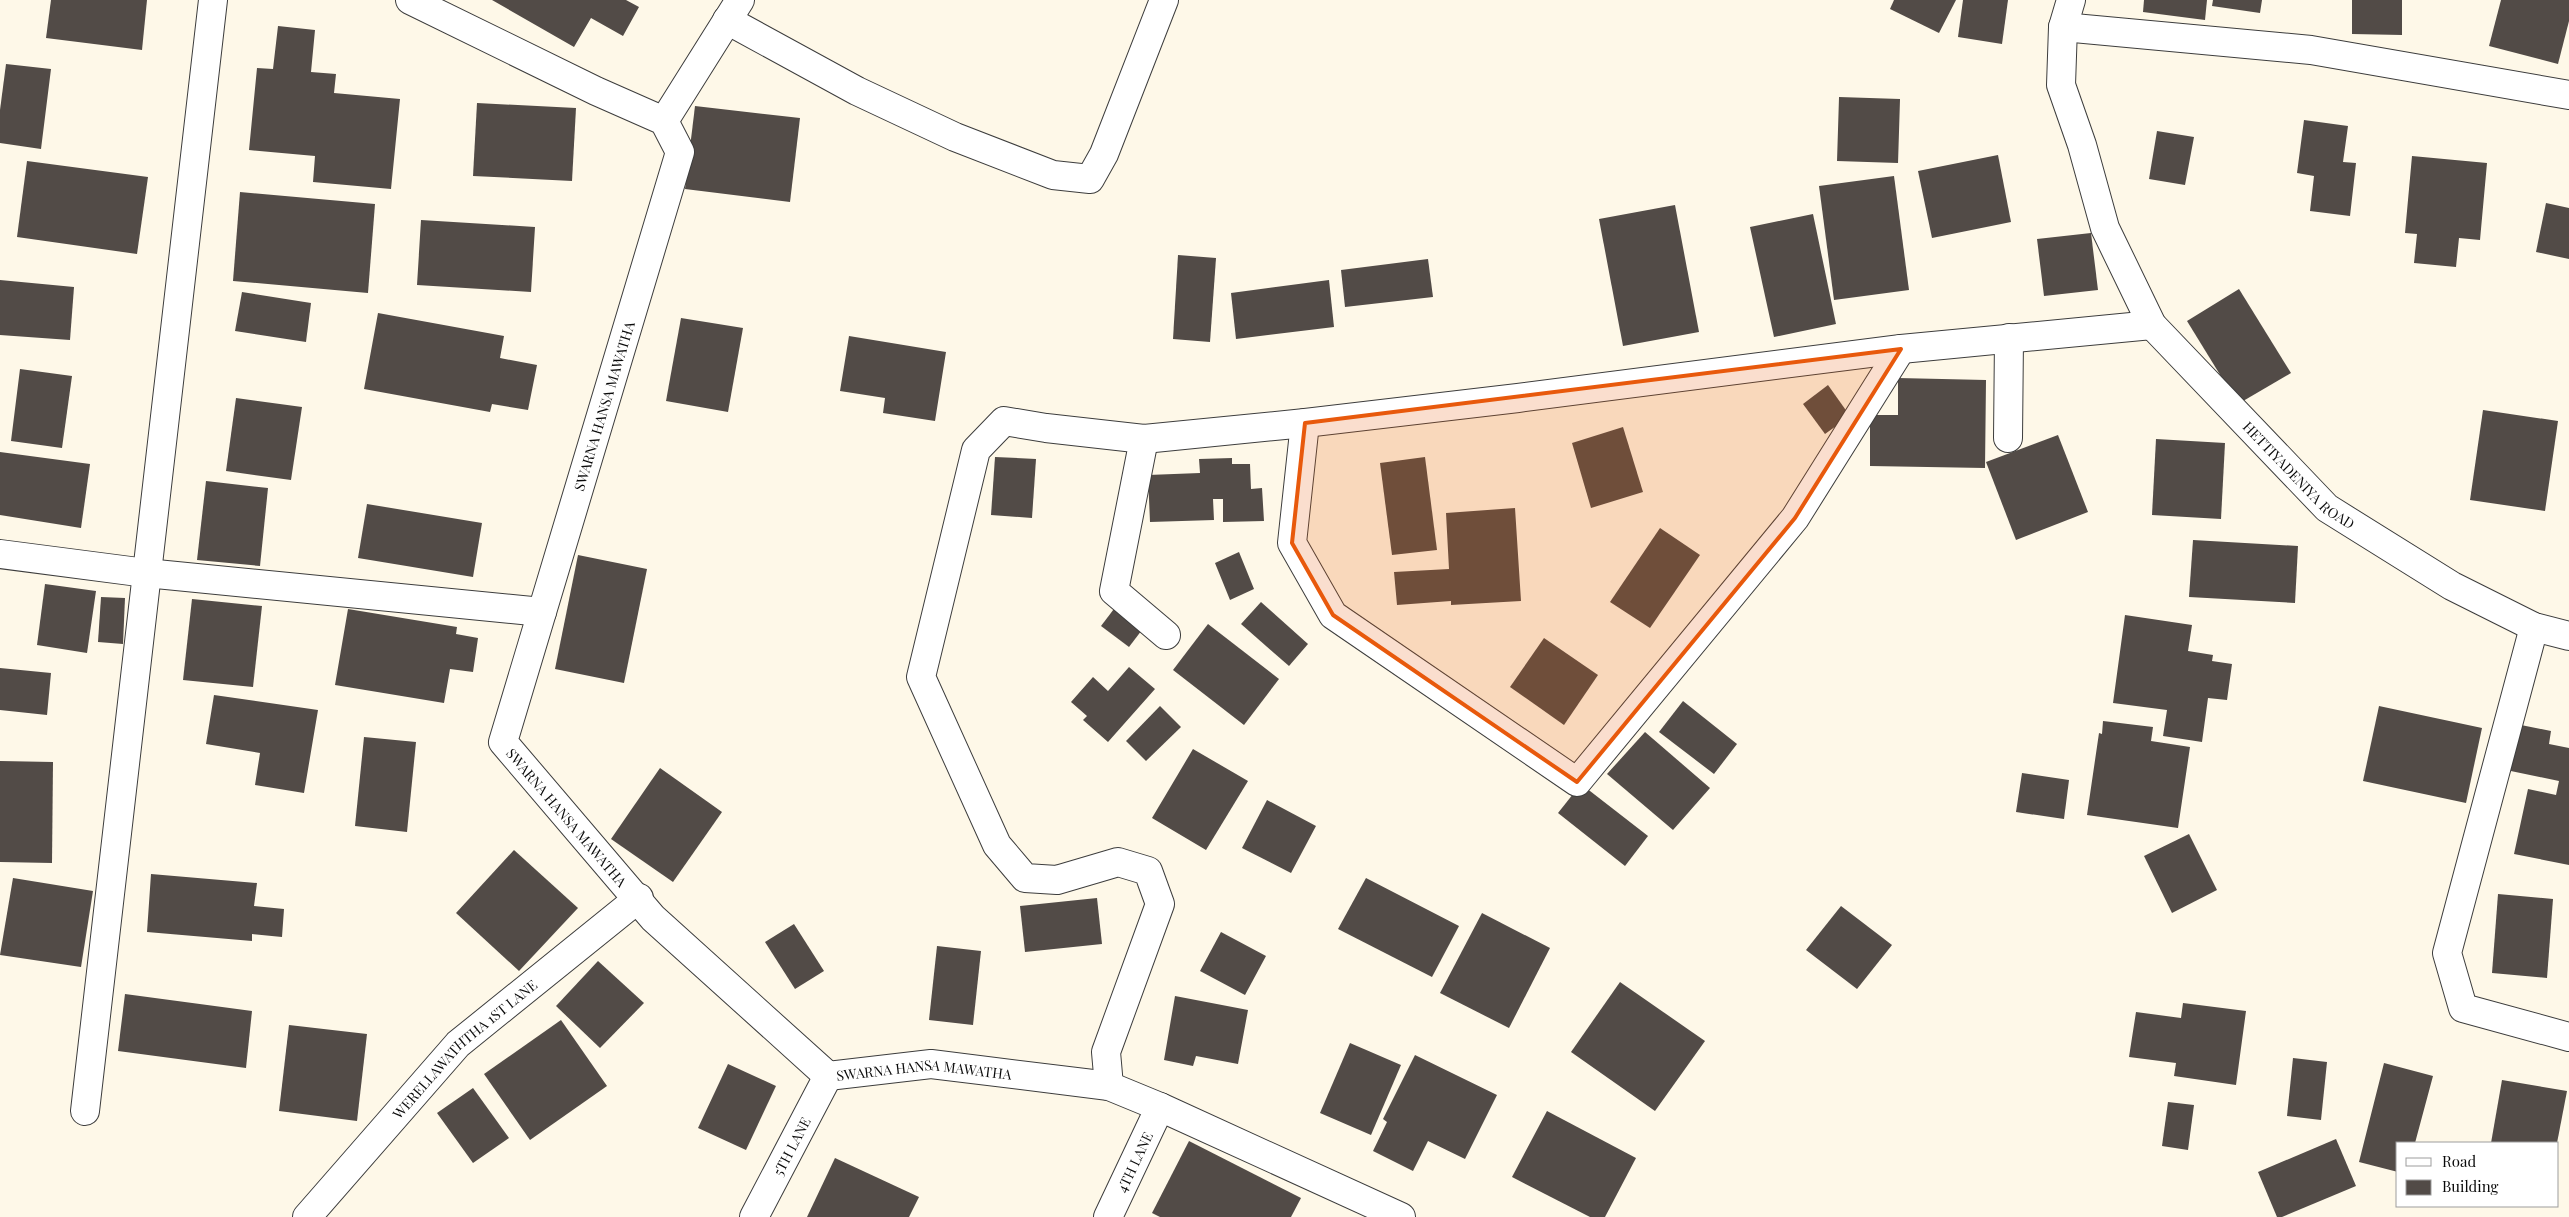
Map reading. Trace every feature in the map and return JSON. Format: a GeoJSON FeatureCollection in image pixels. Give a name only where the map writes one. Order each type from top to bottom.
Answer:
{"type":"FeatureCollection","features":[{"type":"Feature","properties":{"kind":"street"},"geometry":{"type":"LineString","coordinates":[[86,1111],[213,0]]}},
{"type":"Feature","properties":{"kind":"street"},"geometry":{"type":"LineString","coordinates":[[410,0],[596,91],[664,121],[733,10],[857,91],[955,137],[1052,175],[1090,179],[1104,154],[1164,0]]}},
{"type":"Feature","properties":{"kind":"street","name":"HETTIYADENIYA ROAD"},"geometry":{"type":"LineString","coordinates":[[2071,0],[2063,27],[2062,85],[2082,146],[2105,228],[2152,325],[2326,508],[2452,586],[2534,627],[2569,636]]}},
{"type":"Feature","properties":{"kind":"street"},"geometry":{"type":"LineString","coordinates":[[2063,27],[2311,50],[2569,95]]}},
{"type":"Feature","properties":{"kind":"street","name":"SWARNA HANSA MAWATHA"},"geometry":{"type":"LineString","coordinates":[[664,121],[680,152],[503,742],[638,898],[653,918],[828,1076],[931,1064],[1109,1086],[1160,1107],[1402,1217]]}},
{"type":"Feature","properties":{"kind":"street"},"geometry":{"type":"LineString","coordinates":[[1109,1086],[1106,1052],[1160,904],[1148,871],[1118,862],[1057,880],[1025,878],[997,845],[921,677],[976,450],[1004,421],[1144,439],[1305,423],[1901,349],[2152,325]]}},
{"type":"Feature","properties":{"kind":"street"},"geometry":{"type":"LineString","coordinates":[[2008,438],[2009,338]]}},
{"type":"Feature","properties":{"kind":"street"},"geometry":{"type":"LineString","coordinates":[[1305,423],[1292,543],[1333,615],[1577,782],[1795,518],[1901,349]]}},
{"type":"Feature","properties":{"kind":"street"},"geometry":{"type":"LineString","coordinates":[[1144,439],[1114,591],[1166,635]]}},
{"type":"Feature","properties":{"kind":"street"},"geometry":{"type":"LineString","coordinates":[[0,554],[146,573],[542,612]]}},
{"type":"Feature","properties":{"kind":"street"},"geometry":{"type":"LineString","coordinates":[[2534,627],[2447,953],[2463,1008],[2569,1037]]}},
{"type":"Feature","properties":{"kind":"street","name":"WERELLAWATHTHA 1ST LANE"},"geometry":{"type":"LineString","coordinates":[[307,1217],[458,1044],[638,898]]}},
{"type":"Feature","properties":{"kind":"street","name":"5TH LANE"},"geometry":{"type":"LineString","coordinates":[[754,1217],[828,1076]]}},
{"type":"Feature","properties":{"kind":"street","name":"4TH LANE"},"geometry":{"type":"LineString","coordinates":[[1108,1217],[1160,1107]]}},
{"type":"Feature","properties":{"kind":"highlighted area"},"geometry":{"type":"Polygon","coordinates":[[[1901,349],[1795,518],[1577,782],[1333,615],[1292,543],[1305,423],[1901,349]]]}},
{"type":"Feature","properties":{"kind":"building"},"geometry":{"type":"Polygon","coordinates":[[[51,0],[147,0],[142,50],[46,38],[51,0]]]}},
{"type":"Feature","properties":{"kind":"building"},"geometry":{"type":"Polygon","coordinates":[[[492,0],[626,0],[639,7],[623,36],[591,18],[574,47],[492,0]]]}},
{"type":"Feature","properties":{"kind":"building"},"geometry":{"type":"Polygon","coordinates":[[[1894,0],[1956,0],[1939,33],[1890,9],[1894,0]]]}},
{"type":"Feature","properties":{"kind":"building"},"geometry":{"type":"Polygon","coordinates":[[[1963,0],[2008,0],[2002,44],[1958,37],[1963,0]]]}},
{"type":"Feature","properties":{"kind":"building"},"geometry":{"type":"Polygon","coordinates":[[[2144,0],[2207,0],[2205,20],[2143,12],[2144,0]]]}},
{"type":"Feature","properties":{"kind":"building"},"geometry":{"type":"Polygon","coordinates":[[[2213,0],[2262,0],[2260,13],[2212,6],[2213,0]]]}},
{"type":"Feature","properties":{"kind":"building"},"geometry":{"type":"Polygon","coordinates":[[[2352,0],[2402,0],[2402,35],[2352,34],[2352,0]]]}},
{"type":"Feature","properties":{"kind":"building"},"geometry":{"type":"Polygon","coordinates":[[[2501,0],[2569,0],[2569,21],[2558,64],[2489,46],[2501,0]]]}},
{"type":"Feature","properties":{"kind":"building"},"geometry":{"type":"Polygon","coordinates":[[[278,26],[315,30],[311,72],[336,74],[334,93],[400,99],[391,189],[313,182],[315,156],[249,150],[257,68],[273,69],[278,26]]]}},
{"type":"Feature","properties":{"kind":"building"},"geometry":{"type":"Polygon","coordinates":[[[6,64],[51,69],[41,149],[0,143],[0,110],[6,64]]]}},
{"type":"Feature","properties":{"kind":"building"},"geometry":{"type":"Polygon","coordinates":[[[1839,97],[1900,99],[1898,163],[1837,161],[1839,97]]]}},
{"type":"Feature","properties":{"kind":"building"},"geometry":{"type":"Polygon","coordinates":[[[477,103],[576,108],[572,181],[473,176],[477,103]]]}},
{"type":"Feature","properties":{"kind":"building"},"geometry":{"type":"Polygon","coordinates":[[[695,106],[800,118],[790,202],[685,189],[695,106]]]}},
{"type":"Feature","properties":{"kind":"building"},"geometry":{"type":"Polygon","coordinates":[[[2304,120],[2348,126],[2343,162],[2356,163],[2350,216],[2310,211],[2314,176],[2297,173],[2304,120]]]}},
{"type":"Feature","properties":{"kind":"building"},"geometry":{"type":"Polygon","coordinates":[[[2157,131],[2194,137],[2185,185],[2149,179],[2157,131]]]}},
{"type":"Feature","properties":{"kind":"building"},"geometry":{"type":"Polygon","coordinates":[[[1998,155],[2011,222],[1932,238],[1918,171],[1998,155]]]}},
{"type":"Feature","properties":{"kind":"building"},"geometry":{"type":"Polygon","coordinates":[[[2412,156],[2487,163],[2480,240],[2459,238],[2456,267],[2414,263],[2417,234],[2405,233],[2412,156]]]}},
{"type":"Feature","properties":{"kind":"building"},"geometry":{"type":"Polygon","coordinates":[[[27,161],[148,177],[137,254],[17,237],[27,161]]]}},
{"type":"Feature","properties":{"kind":"building"},"geometry":{"type":"Polygon","coordinates":[[[1894,176],[1909,290],[1834,300],[1819,186],[1894,176]]]}},
{"type":"Feature","properties":{"kind":"building"},"geometry":{"type":"Polygon","coordinates":[[[240,192],[375,204],[368,293],[233,281],[240,192]]]}},
{"type":"Feature","properties":{"kind":"building"},"geometry":{"type":"Polygon","coordinates":[[[2546,203],[2569,208],[2569,259],[2536,252],[2546,203]]]}},
{"type":"Feature","properties":{"kind":"building"},"geometry":{"type":"Polygon","coordinates":[[[1675,205],[1699,332],[1623,346],[1599,219],[1675,205]]]}},
{"type":"Feature","properties":{"kind":"building"},"geometry":{"type":"Polygon","coordinates":[[[1813,214],[1836,324],[1774,337],[1750,227],[1813,214]]]}},
{"type":"Feature","properties":{"kind":"building"},"geometry":{"type":"Polygon","coordinates":[[[421,220],[535,227],[531,292],[417,285],[421,220]]]}},
{"type":"Feature","properties":{"kind":"building"},"geometry":{"type":"Polygon","coordinates":[[[2091,233],[2098,290],[2044,296],[2037,239],[2091,233]]]}},
{"type":"Feature","properties":{"kind":"building"},"geometry":{"type":"Polygon","coordinates":[[[1178,255],[1216,258],[1210,342],[1173,339],[1178,255]]]}},
{"type":"Feature","properties":{"kind":"building"},"geometry":{"type":"Polygon","coordinates":[[[1428,259],[1433,297],[1345,307],[1341,270],[1428,259]]]}},
{"type":"Feature","properties":{"kind":"building"},"geometry":{"type":"Polygon","coordinates":[[[0,280],[74,287],[70,340],[0,335],[0,280]]]}},
{"type":"Feature","properties":{"kind":"building"},"geometry":{"type":"Polygon","coordinates":[[[1329,280],[1334,327],[1236,339],[1231,293],[1329,280]]]}},
{"type":"Feature","properties":{"kind":"building"},"geometry":{"type":"Polygon","coordinates":[[[2239,289],[2291,373],[2238,404],[2187,321],[2239,289]]]}},
{"type":"Feature","properties":{"kind":"building"},"geometry":{"type":"Polygon","coordinates":[[[242,292],[311,303],[306,342],[235,331],[242,292]]]}},
{"type":"Feature","properties":{"kind":"building"},"geometry":{"type":"Polygon","coordinates":[[[378,313],[504,336],[500,358],[537,365],[528,410],[492,404],[490,412],[364,389],[378,313]]]}},
{"type":"Feature","properties":{"kind":"building"},"geometry":{"type":"Polygon","coordinates":[[[681,318],[743,328],[728,412],[666,401],[681,318]]]}},
{"type":"Feature","properties":{"kind":"building"},"geometry":{"type":"Polygon","coordinates":[[[849,336],[946,352],[935,421],[883,413],[885,398],[840,391],[849,336]]]}},
{"type":"Feature","properties":{"kind":"building"},"geometry":{"type":"Polygon","coordinates":[[[20,369],[72,376],[62,448],[11,441],[20,369]]]}},
{"type":"Feature","properties":{"kind":"building"},"geometry":{"type":"Polygon","coordinates":[[[1898,378],[1986,380],[1985,468],[1870,466],[1870,415],[1898,415],[1898,378]]]}},
{"type":"Feature","properties":{"kind":"building"},"geometry":{"type":"Polygon","coordinates":[[[1828,385],[1850,416],[1825,434],[1803,404],[1828,385]]]}},
{"type":"Feature","properties":{"kind":"building"},"geometry":{"type":"Polygon","coordinates":[[[236,398],[302,407],[291,480],[226,471],[236,398]]]}},
{"type":"Feature","properties":{"kind":"building"},"geometry":{"type":"Polygon","coordinates":[[[2483,410],[2558,421],[2545,511],[2470,500],[2483,410]]]}},
{"type":"Feature","properties":{"kind":"building"},"geometry":{"type":"Polygon","coordinates":[[[1623,427],[1643,492],[1591,508],[1572,443],[1623,427]]]}},
{"type":"Feature","properties":{"kind":"building"},"geometry":{"type":"Polygon","coordinates":[[[2058,435],[2088,512],[2016,540],[1986,462],[2058,435]]]}},
{"type":"Feature","properties":{"kind":"building"},"geometry":{"type":"Polygon","coordinates":[[[2156,439],[2225,443],[2221,519],[2152,515],[2156,439]]]}},
{"type":"Feature","properties":{"kind":"building"},"geometry":{"type":"Polygon","coordinates":[[[0,452],[90,464],[81,528],[0,515],[0,452]]]}},
{"type":"Feature","properties":{"kind":"building"},"geometry":{"type":"Polygon","coordinates":[[[995,457],[1036,459],[1032,518],[991,515],[995,457]]]}},
{"type":"Feature","properties":{"kind":"building"},"geometry":{"type":"Polygon","coordinates":[[[1425,457],[1437,550],[1392,555],[1380,463],[1425,457]]]}},
{"type":"Feature","properties":{"kind":"building"},"geometry":{"type":"Polygon","coordinates":[[[1232,458],[1232,464],[1250,464],[1251,489],[1262,488],[1264,521],[1223,522],[1223,499],[1213,499],[1214,520],[1150,522],[1148,475],[1200,473],[1199,459],[1232,458]]]}},
{"type":"Feature","properties":{"kind":"building"},"geometry":{"type":"Polygon","coordinates":[[[206,481],[268,488],[260,566],[197,560],[206,481]]]}},
{"type":"Feature","properties":{"kind":"building"},"geometry":{"type":"Polygon","coordinates":[[[367,504],[482,523],[473,577],[358,558],[367,504]]]}},
{"type":"Feature","properties":{"kind":"building"},"geometry":{"type":"Polygon","coordinates":[[[1515,508],[1521,601],[1451,605],[1451,601],[1397,605],[1394,572],[1449,569],[1446,513],[1515,508]]]}},
{"type":"Feature","properties":{"kind":"building"},"geometry":{"type":"Polygon","coordinates":[[[1660,528],[1700,555],[1650,628],[1610,602],[1660,528]]]}},
{"type":"Feature","properties":{"kind":"building"},"geometry":{"type":"Polygon","coordinates":[[[2193,540],[2298,546],[2295,603],[2189,597],[2193,540]]]}},
{"type":"Feature","properties":{"kind":"building"},"geometry":{"type":"Polygon","coordinates":[[[1239,552],[1254,589],[1230,600],[1215,563],[1239,552]]]}},
{"type":"Feature","properties":{"kind":"building"},"geometry":{"type":"Polygon","coordinates":[[[578,555],[647,569],[624,683],[555,669],[578,555]]]}},
{"type":"Feature","properties":{"kind":"building"},"geometry":{"type":"Polygon","coordinates":[[[45,584],[96,591],[87,653],[37,645],[45,584]]]}},
{"type":"Feature","properties":{"kind":"building"},"geometry":{"type":"Polygon","coordinates":[[[101,597],[125,598],[123,644],[98,642],[101,597]]]}},
{"type":"Feature","properties":{"kind":"building"},"geometry":{"type":"Polygon","coordinates":[[[192,599],[262,606],[253,687],[183,680],[192,599]]]}},
{"type":"Feature","properties":{"kind":"building"},"geometry":{"type":"Polygon","coordinates":[[[1120,601],[1148,622],[1129,647],[1101,626],[1120,601]]]}},
{"type":"Feature","properties":{"kind":"building"},"geometry":{"type":"Polygon","coordinates":[[[1261,602],[1308,644],[1289,666],[1241,624],[1261,602]]]}},
{"type":"Feature","properties":{"kind":"building"},"geometry":{"type":"Polygon","coordinates":[[[348,609],[457,627],[456,634],[478,638],[473,672],[450,669],[444,703],[335,685],[348,609]]]}},
{"type":"Feature","properties":{"kind":"building"},"geometry":{"type":"Polygon","coordinates":[[[2125,615],[2192,625],[2188,651],[2213,655],[2212,661],[2232,664],[2227,700],[2208,698],[2202,742],[2163,736],[2167,710],[2113,703],[2125,615]]]}},
{"type":"Feature","properties":{"kind":"building"},"geometry":{"type":"Polygon","coordinates":[[[1208,624],[1279,679],[1244,725],[1173,670],[1208,624]]]}},
{"type":"Feature","properties":{"kind":"building"},"geometry":{"type":"Polygon","coordinates":[[[1544,638],[1598,675],[1564,725],[1510,687],[1544,638]]]}},
{"type":"Feature","properties":{"kind":"building"},"geometry":{"type":"Polygon","coordinates":[[[1129,667],[1155,689],[1108,742],[1083,720],[1087,716],[1071,702],[1093,677],[1108,691],[1129,667]]]}},
{"type":"Feature","properties":{"kind":"building"},"geometry":{"type":"Polygon","coordinates":[[[0,668],[51,673],[47,715],[0,710],[0,668]]]}},
{"type":"Feature","properties":{"kind":"building"},"geometry":{"type":"Polygon","coordinates":[[[214,695],[318,710],[304,793],[255,785],[260,753],[206,744],[214,695]]]}},
{"type":"Feature","properties":{"kind":"building"},"geometry":{"type":"Polygon","coordinates":[[[1683,701],[1737,744],[1714,774],[1659,732],[1683,701]]]}},
{"type":"Feature","properties":{"kind":"building"},"geometry":{"type":"Polygon","coordinates":[[[1160,706],[1181,727],[1146,761],[1126,741],[1160,706]]]}},
{"type":"Feature","properties":{"kind":"building"},"geometry":{"type":"Polygon","coordinates":[[[2379,706],[2482,728],[2466,803],[2363,781],[2379,706]]]}},
{"type":"Feature","properties":{"kind":"building"},"geometry":{"type":"Polygon","coordinates":[[[2103,721],[2153,727],[2151,741],[2190,747],[2178,828],[2087,815],[2099,733],[2102,734],[2103,721]]]}},
{"type":"Feature","properties":{"kind":"building"},"geometry":{"type":"Polygon","coordinates":[[[2516,724],[2551,731],[2549,744],[2569,748],[2569,865],[2514,854],[2528,789],[2556,795],[2559,781],[2506,770],[2516,724]]]}},
{"type":"Feature","properties":{"kind":"building"},"geometry":{"type":"Polygon","coordinates":[[[1645,732],[1710,788],[1673,830],[1607,774],[1645,732]]]}},
{"type":"Feature","properties":{"kind":"building"},"geometry":{"type":"Polygon","coordinates":[[[364,737],[416,742],[407,832],[355,826],[364,737]]]}},
{"type":"Feature","properties":{"kind":"building"},"geometry":{"type":"Polygon","coordinates":[[[1193,749],[1248,781],[1206,850],[1152,818],[1193,749]]]}},
{"type":"Feature","properties":{"kind":"building"},"geometry":{"type":"Polygon","coordinates":[[[0,761],[53,762],[52,863],[0,862],[0,761]]]}},
{"type":"Feature","properties":{"kind":"building"},"geometry":{"type":"Polygon","coordinates":[[[660,768],[722,812],[673,882],[611,839],[660,768]]]}},
{"type":"Feature","properties":{"kind":"building"},"geometry":{"type":"Polygon","coordinates":[[[2022,773],[2069,780],[2064,819],[2016,812],[2022,773]]]}},
{"type":"Feature","properties":{"kind":"building"},"geometry":{"type":"Polygon","coordinates":[[[1581,784],[1648,836],[1625,866],[1558,813],[1581,784]]]}},
{"type":"Feature","properties":{"kind":"building"},"geometry":{"type":"Polygon","coordinates":[[[1267,800],[1316,826],[1291,873],[1242,848],[1267,800]]]}},
{"type":"Feature","properties":{"kind":"building"},"geometry":{"type":"Polygon","coordinates":[[[2189,834],[2217,890],[2172,913],[2144,856],[2189,834]]]}},
{"type":"Feature","properties":{"kind":"building"},"geometry":{"type":"Polygon","coordinates":[[[514,850],[578,908],[519,971],[456,913],[514,850]]]}},
{"type":"Feature","properties":{"kind":"building"},"geometry":{"type":"Polygon","coordinates":[[[151,874],[257,883],[254,906],[284,909],[282,937],[252,934],[252,941],[147,932],[151,874]]]}},
{"type":"Feature","properties":{"kind":"building"},"geometry":{"type":"Polygon","coordinates":[[[13,878],[93,891],[81,967],[0,955],[13,878]]]}},
{"type":"Feature","properties":{"kind":"building"},"geometry":{"type":"Polygon","coordinates":[[[1366,878],[1459,926],[1432,977],[1338,929],[1366,878]]]}},
{"type":"Feature","properties":{"kind":"building"},"geometry":{"type":"Polygon","coordinates":[[[2498,894],[2553,899],[2547,978],[2492,973],[2498,894]]]}},
{"type":"Feature","properties":{"kind":"building"},"geometry":{"type":"Polygon","coordinates":[[[1097,898],[1102,944],[1025,952],[1020,906],[1097,898]]]}},
{"type":"Feature","properties":{"kind":"building"},"geometry":{"type":"Polygon","coordinates":[[[1841,906],[1892,945],[1857,989],[1806,950],[1841,906]]]}},
{"type":"Feature","properties":{"kind":"building"},"geometry":{"type":"Polygon","coordinates":[[[1482,913],[1550,948],[1509,1028],[1440,993],[1482,913]]]}},
{"type":"Feature","properties":{"kind":"building"},"geometry":{"type":"Polygon","coordinates":[[[794,924],[824,971],[795,989],[765,942],[794,924]]]}},
{"type":"Feature","properties":{"kind":"building"},"geometry":{"type":"Polygon","coordinates":[[[1221,932],[1266,956],[1245,995],[1200,971],[1221,932]]]}},
{"type":"Feature","properties":{"kind":"building"},"geometry":{"type":"Polygon","coordinates":[[[937,946],[981,951],[973,1025],[929,1020],[937,946]]]}},
{"type":"Feature","properties":{"kind":"building"},"geometry":{"type":"Polygon","coordinates":[[[598,961],[644,1003],[600,1048],[556,1006],[598,961]]]}},
{"type":"Feature","properties":{"kind":"building"},"geometry":{"type":"Polygon","coordinates":[[[1620,982],[1705,1041],[1655,1111],[1571,1052],[1620,982]]]}},
{"type":"Feature","properties":{"kind":"building"},"geometry":{"type":"Polygon","coordinates":[[[125,994],[252,1011],[246,1068],[118,1051],[125,994]]]}},
{"type":"Feature","properties":{"kind":"building"},"geometry":{"type":"Polygon","coordinates":[[[1175,996],[1248,1010],[1238,1064],[1196,1056],[1193,1066],[1164,1060],[1175,996]]]}},
{"type":"Feature","properties":{"kind":"building"},"geometry":{"type":"Polygon","coordinates":[[[2183,1003],[2246,1011],[2236,1085],[2174,1076],[2176,1063],[2129,1057],[2136,1012],[2181,1018],[2183,1003]]]}},
{"type":"Feature","properties":{"kind":"building"},"geometry":{"type":"Polygon","coordinates":[[[561,1020],[607,1086],[530,1140],[484,1074],[561,1020]]]}},
{"type":"Feature","properties":{"kind":"building"},"geometry":{"type":"Polygon","coordinates":[[[289,1025],[367,1034],[357,1121],[279,1111],[289,1025]]]}},
{"type":"Feature","properties":{"kind":"building"},"geometry":{"type":"Polygon","coordinates":[[[1350,1043],[1401,1065],[1371,1135],[1320,1113],[1350,1043]]]}},
{"type":"Feature","properties":{"kind":"building"},"geometry":{"type":"Polygon","coordinates":[[[1415,1055],[1497,1095],[1465,1159],[1428,1141],[1413,1171],[1373,1151],[1387,1122],[1383,1119],[1415,1055]]]}},
{"type":"Feature","properties":{"kind":"building"},"geometry":{"type":"Polygon","coordinates":[[[2293,1058],[2327,1062],[2321,1120],[2287,1116],[2293,1058]]]}},
{"type":"Feature","properties":{"kind":"building"},"geometry":{"type":"Polygon","coordinates":[[[2384,1063],[2433,1076],[2415,1142],[2396,1142],[2396,1171],[2359,1162],[2384,1063]]]}},
{"type":"Feature","properties":{"kind":"building"},"geometry":{"type":"Polygon","coordinates":[[[728,1064],[776,1086],[746,1150],[698,1128],[728,1064]]]}},
{"type":"Feature","properties":{"kind":"building"},"geometry":{"type":"Polygon","coordinates":[[[2502,1080],[2567,1091],[2557,1142],[2491,1142],[2502,1080]]]}},
{"type":"Feature","properties":{"kind":"building"},"geometry":{"type":"Polygon","coordinates":[[[473,1088],[509,1138],[473,1163],[437,1113],[473,1088]]]}},
{"type":"Feature","properties":{"kind":"building"},"geometry":{"type":"Polygon","coordinates":[[[2168,1102],[2194,1105],[2188,1150],[2162,1146],[2168,1102]]]}},
{"type":"Feature","properties":{"kind":"building"},"geometry":{"type":"Polygon","coordinates":[[[1547,1111],[1636,1158],[1605,1217],[1590,1217],[1512,1177],[1547,1111]]]}},
{"type":"Feature","properties":{"kind":"building"},"geometry":{"type":"Polygon","coordinates":[[[2336,1139],[2356,1186],[2282,1217],[2277,1217],[2258,1172],[2336,1139]]]}},
{"type":"Feature","properties":{"kind":"building"},"geometry":{"type":"Polygon","coordinates":[[[1189,1141],[1301,1198],[1291,1217],[1160,1217],[1152,1213],[1189,1141]]]}},
{"type":"Feature","properties":{"kind":"building"},"geometry":{"type":"Polygon","coordinates":[[[835,1158],[919,1197],[909,1217],[807,1217],[835,1158]]]}}]}
